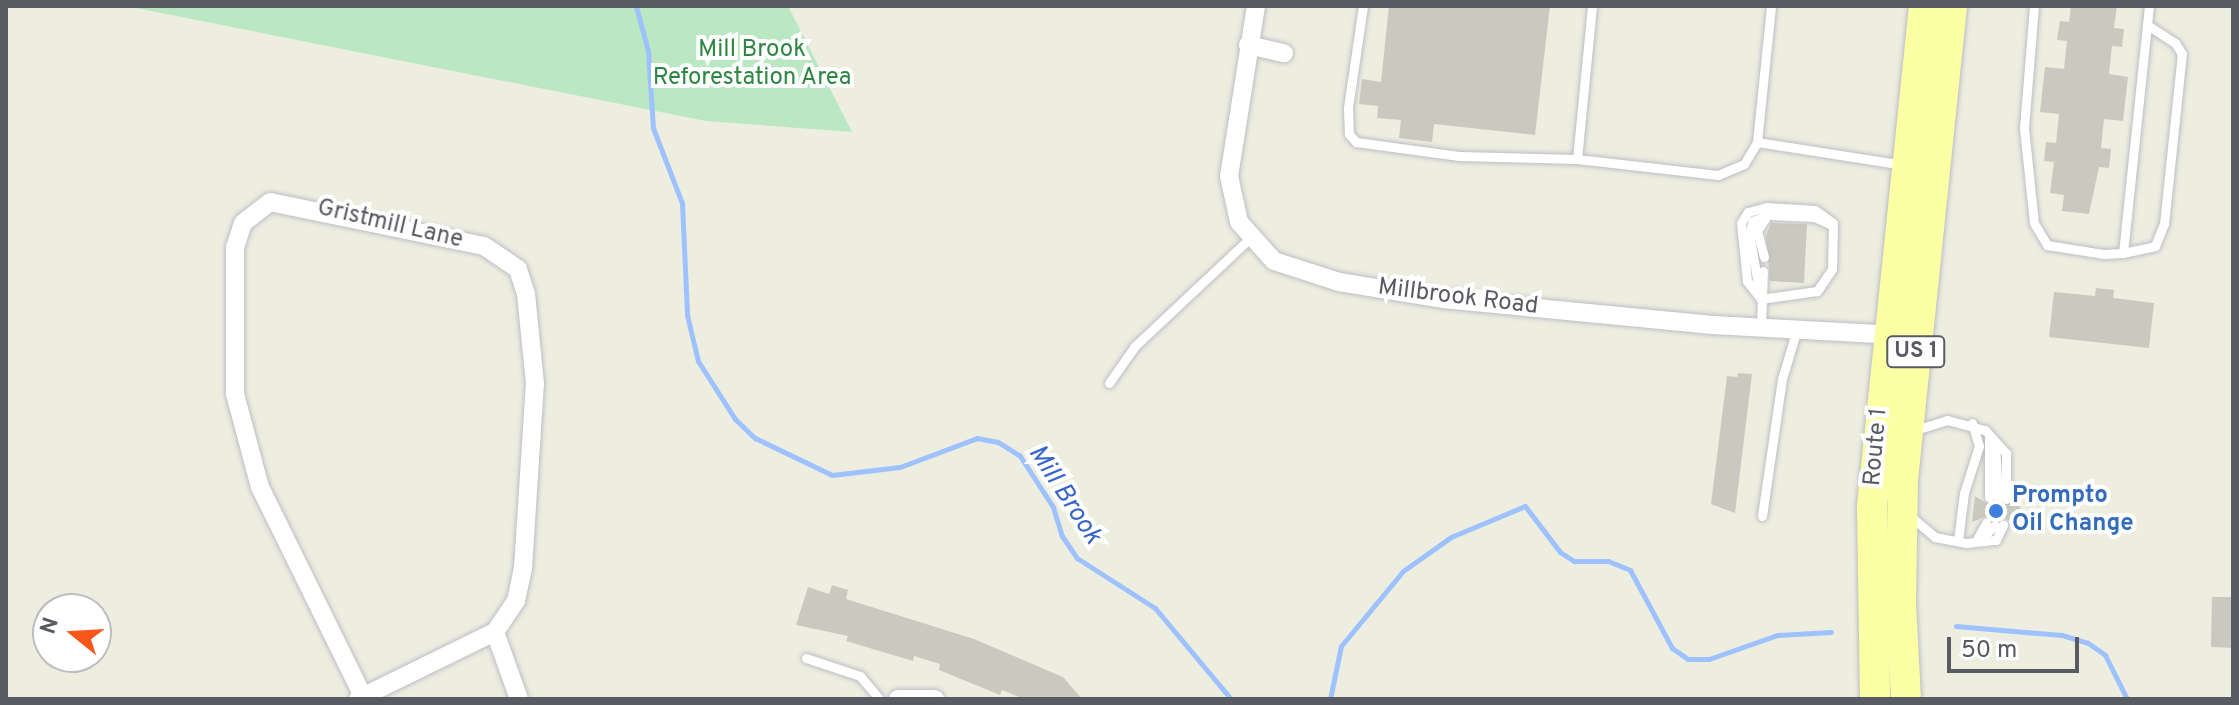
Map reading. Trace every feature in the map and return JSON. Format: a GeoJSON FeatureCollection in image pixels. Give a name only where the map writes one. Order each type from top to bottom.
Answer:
{"type":"FeatureCollection","features":[{"type":"Feature","properties":{"kind":"main road","name":"Route 1"},"geometry":{"type":"LineString","coordinates":[[1906,699],[1902,507],[1909,434],[1902,335],[1907,166],[1924,6]]}},
{"type":"Feature","properties":{"kind":"main road","name":"Route 1"},"geometry":{"type":"LineString","coordinates":[[1872,698],[1872,506],[1902,335],[1952,6]]}},
{"type":"Feature","properties":{"kind":"street","name":"Millbrook Road"},"geometry":{"type":"LineString","coordinates":[[1256,6],[1229,176],[1234,209],[1249,239],[1285,266],[1339,282],[1443,299],[1761,327],[1902,335]]}},
{"type":"Feature","properties":{"kind":"street"},"geometry":{"type":"LineString","coordinates":[[1248,45],[1284,53]]}},
{"type":"Feature","properties":{"kind":"street","name":"Gristmill Lane"},"geometry":{"type":"LineString","coordinates":[[299,204],[495,250],[518,269],[526,294],[535,370],[529,498],[520,587],[512,611],[495,632],[360,698],[294,562],[241,427],[231,328],[235,247],[243,223],[263,205],[299,204]]}},
{"type":"Feature","properties":{"kind":"street"},"geometry":{"type":"LineString","coordinates":[[495,632],[519,699]]}},
{"type":"Feature","properties":{"kind":"street"},"geometry":{"type":"LineString","coordinates":[[898,699],[935,699]]}},
{"type":"Feature","properties":{"kind":"lane"},"geometry":{"type":"LineString","coordinates":[[1363,6],[1348,108],[1353,140],[1381,149],[1459,156],[1577,159],[1718,175],[1744,164],[1757,142],[1771,6]]}},
{"type":"Feature","properties":{"kind":"lane"},"geometry":{"type":"LineString","coordinates":[[1577,159],[1592,6]]}},
{"type":"Feature","properties":{"kind":"lane"},"geometry":{"type":"LineString","coordinates":[[2034,6],[2024,128],[2039,238],[2057,249],[2123,253],[2155,246],[2164,224],[2182,54],[2175,43],[2147,25]]}},
{"type":"Feature","properties":{"kind":"lane"},"geometry":{"type":"LineString","coordinates":[[2123,253],[2149,6]]}},
{"type":"Feature","properties":{"kind":"lane"},"geometry":{"type":"LineString","coordinates":[[1757,142],[1907,166]]}},
{"type":"Feature","properties":{"kind":"lane"},"geometry":{"type":"LineString","coordinates":[[1815,210],[1829,217],[1835,230],[1832,269],[1822,286],[1811,293],[1761,299],[1742,266],[1739,228],[1748,212],[1815,210]]}},
{"type":"Feature","properties":{"kind":"lane"},"geometry":{"type":"LineString","coordinates":[[1761,299],[1749,233],[1753,221],[1769,215],[1818,217],[1835,230]]}},
{"type":"Feature","properties":{"kind":"lane"},"geometry":{"type":"LineString","coordinates":[[1764,257],[1757,231],[1769,215]]}},
{"type":"Feature","properties":{"kind":"lane"},"geometry":{"type":"LineString","coordinates":[[1109,383],[1135,346],[1249,239]]}},
{"type":"Feature","properties":{"kind":"lane"},"geometry":{"type":"LineString","coordinates":[[1761,327],[1763,271]]}},
{"type":"Feature","properties":{"kind":"lane"},"geometry":{"type":"LineString","coordinates":[[1762,516],[1782,379],[1797,329]]}},
{"type":"Feature","properties":{"kind":"lane"},"geometry":{"type":"LineString","coordinates":[[1909,434],[1937,420],[1972,423],[1989,433],[2006,453],[1997,498],[1989,433]]}},
{"type":"Feature","properties":{"kind":"lane"},"geometry":{"type":"LineString","coordinates":[[1958,541],[1964,493],[1977,460],[1972,423]]}},
{"type":"Feature","properties":{"kind":"lane"},"geometry":{"type":"LineString","coordinates":[[1902,507],[1928,533],[1958,541],[1973,543],[1996,540],[1995,524],[1973,543]]}},
{"type":"Feature","properties":{"kind":"lane"},"geometry":{"type":"LineString","coordinates":[[806,658],[860,676],[879,699]]}},
{"type":"Feature","properties":{"kind":"green space","name":"Mill Brook Reforestation Area"},"geometry":{"type":"Polygon","coordinates":[[[126,6],[788,6],[852,132],[706,121],[126,6]]]}},
{"type":"Feature","properties":{"kind":"building"},"geometry":{"type":"Polygon","coordinates":[[[1389,6],[1550,6],[1535,135],[1434,124],[1432,142],[1399,138],[1401,120],[1377,118],[1378,106],[1359,104],[1362,79],[1381,82],[1389,6]]]}},
{"type":"Feature","properties":{"kind":"building"},"geometry":{"type":"Polygon","coordinates":[[[2071,6],[2117,6],[2114,28],[2124,29],[2122,47],[2112,46],[2109,74],[2128,77],[2123,121],[2104,119],[2101,148],[2111,149],[2109,168],[2099,167],[2089,214],[2062,211],[2064,195],[2050,193],[2054,162],[2044,161],[2046,142],[2056,143],[2059,114],[2040,112],[2045,67],[2064,69],[2067,41],[2057,40],[2060,21],[2069,22],[2071,6]]]}},
{"type":"Feature","properties":{"kind":"building"},"geometry":{"type":"Polygon","coordinates":[[[1771,223],[1807,224],[1804,283],[1770,281],[1766,236],[1771,223]]]}},
{"type":"Feature","properties":{"kind":"building"},"geometry":{"type":"Polygon","coordinates":[[[2096,288],[2114,290],[2113,298],[2154,303],[2149,348],[2049,337],[2054,292],[2095,296],[2096,288]]]}},
{"type":"Feature","properties":{"kind":"building"},"geometry":{"type":"Polygon","coordinates":[[[1738,373],[1752,374],[1735,513],[1711,504],[1727,376],[1737,377],[1738,373]]]}},
{"type":"Feature","properties":{"kind":"building","name":"Prompto Oil Change"},"geometry":{"type":"Polygon","coordinates":[[[1975,496],[1988,504],[2021,501],[2018,527],[2005,518],[1987,516],[1972,522],[1975,496]]]}},
{"type":"Feature","properties":{"kind":"building"},"geometry":{"type":"Polygon","coordinates":[[[832,585],[848,590],[846,599],[974,639],[1063,677],[1082,699],[1024,699],[1002,690],[1000,695],[939,670],[940,664],[914,656],[913,661],[846,641],[848,636],[796,625],[808,587],[829,594],[832,585]]]}},
{"type":"Feature","properties":{"kind":"building"},"geometry":{"type":"Polygon","coordinates":[[[2212,597],[2233,597],[2233,648],[2211,647],[2212,597]]]}},
{"type":"Feature","properties":{"kind":"waterway","name":"Mill Brook"},"geometry":{"type":"LineString","coordinates":[[636,6],[648,51],[653,128],[682,203],[687,315],[698,361],[735,419],[755,438],[832,475],[900,467],[977,438],[998,442],[1020,456],[1053,507],[1062,536],[1077,558],[1155,608],[1231,699]]}},
{"type":"Feature","properties":{"kind":"waterway","name":"Mill Brook"},"geometry":{"type":"LineString","coordinates":[[1330,699],[1341,646],[1403,571],[1451,537],[1525,506],[1560,552],[1574,561],[1608,561],[1630,570],[1672,648],[1688,659],[1709,659],[1777,635],[1831,632]]}},
{"type":"Feature","properties":{"kind":"waterway","name":"Mill Brook"},"geometry":{"type":"LineString","coordinates":[[1956,626],[2062,635],[2088,643],[2105,655],[2127,699]]}},
{"type":"Feature","properties":{"kind":"place","name":"Prompto Oil Change"},"geometry":{"type":"Point","coordinates":[1996,511]}}]}
